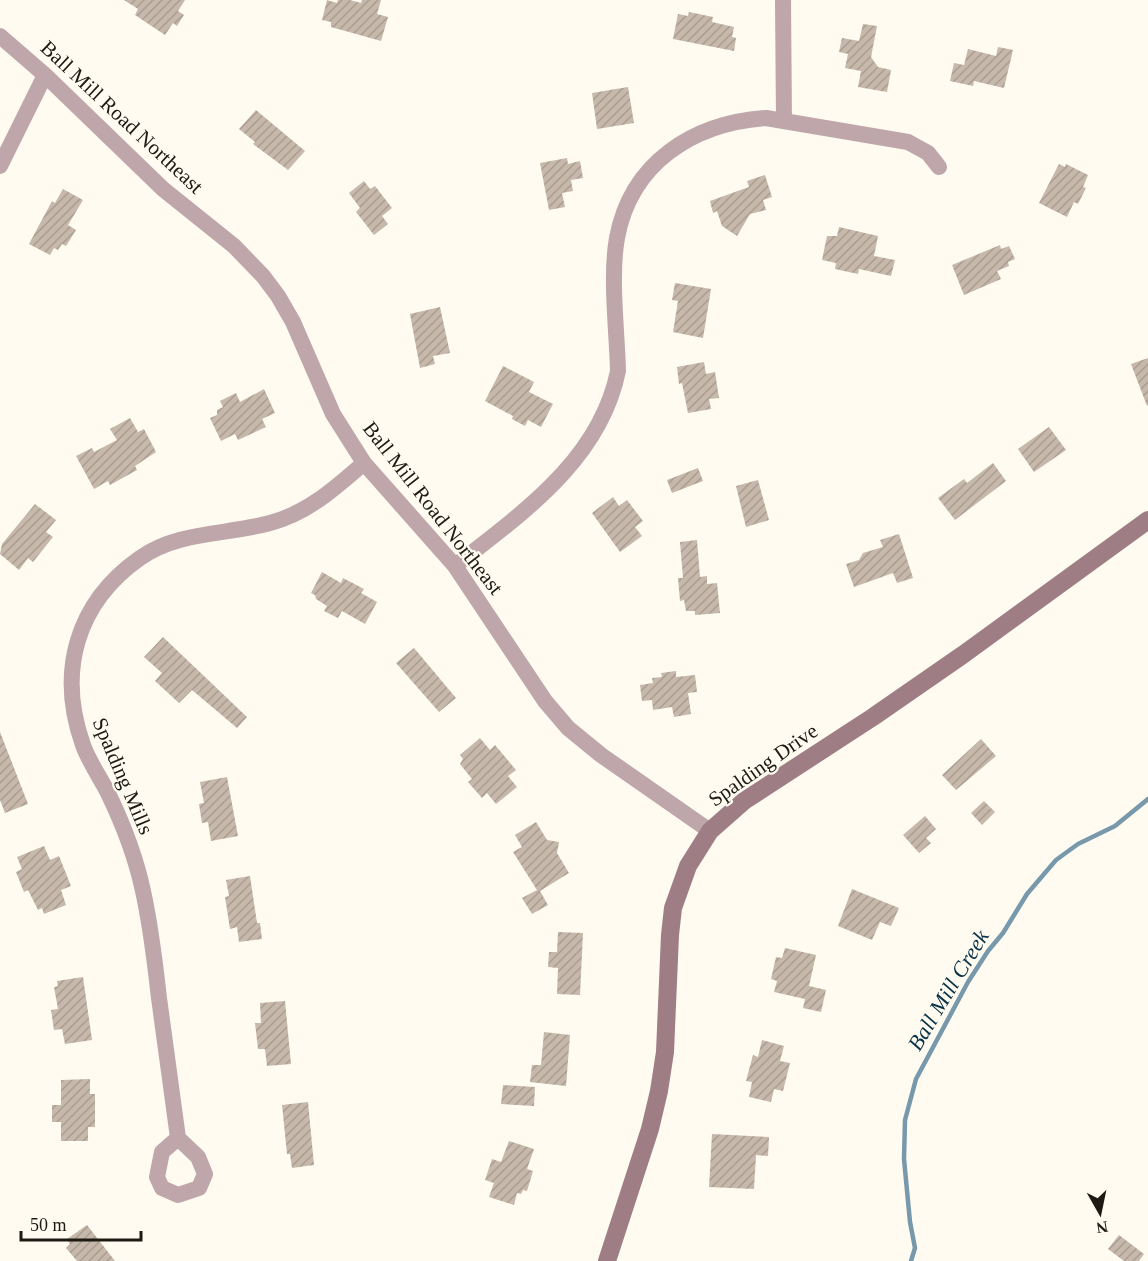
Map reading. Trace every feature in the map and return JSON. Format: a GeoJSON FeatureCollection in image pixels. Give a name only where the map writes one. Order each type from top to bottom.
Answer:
{"type":"FeatureCollection","features":[{"type":"Feature","properties":{"kind":"street"},"geometry":{"type":"LineString","coordinates":[[783,0],[784,120]]}},
{"type":"Feature","properties":{"kind":"street","name":"Ball Mill Road Northeast"},"geometry":{"type":"LineString","coordinates":[[0,36],[45,75],[164,189],[234,246],[263,276],[293,322],[333,414],[364,463],[455,566],[544,701],[568,728],[601,755],[710,831]]}},
{"type":"Feature","properties":{"kind":"street"},"geometry":{"type":"LineString","coordinates":[[0,166],[45,75]]}},
{"type":"Feature","properties":{"kind":"street"},"geometry":{"type":"LineString","coordinates":[[455,566],[554,485],[584,449],[602,415],[615,385],[618,371],[615,275],[617,238],[626,208],[642,179],[669,151],[702,131],[744,120],[766,118],[908,142],[928,153],[939,166]]}},
{"type":"Feature","properties":{"kind":"street","name":"Spalding Mills"},"geometry":{"type":"LineString","coordinates":[[178,1138],[152,938],[143,888],[123,826],[84,748],[73,716],[70,679],[76,642],[86,618],[101,594],[119,574],[142,556],[183,539],[269,524],[292,516],[323,498],[364,463]]}},
{"type":"Feature","properties":{"kind":"street","name":"Spalding Drive"},"geometry":{"type":"LineString","coordinates":[[606,1261],[650,1129],[659,1091],[665,1052],[673,908],[688,866],[710,831],[744,801],[948,666],[1148,520]]}},
{"type":"Feature","properties":{"kind":"building"},"geometry":{"type":"Polygon","coordinates":[[[124,0],[185,0],[178,11],[184,15],[177,26],[173,23],[165,35],[135,15],[138,9],[124,0]]]}},
{"type":"Feature","properties":{"kind":"building"},"geometry":{"type":"Polygon","coordinates":[[[327,0],[337,3],[338,0],[350,0],[361,3],[362,0],[381,0],[377,14],[388,17],[381,41],[331,27],[331,22],[322,20],[327,0]]]}},
{"type":"Feature","properties":{"kind":"building"},"geometry":{"type":"Polygon","coordinates":[[[689,12],[713,17],[712,22],[734,27],[732,37],[736,38],[734,51],[673,39],[678,14],[688,16],[689,12]]]}},
{"type":"Feature","properties":{"kind":"building"},"geometry":{"type":"Polygon","coordinates":[[[863,24],[877,26],[871,57],[878,67],[891,70],[887,92],[858,87],[861,71],[845,68],[848,54],[839,52],[842,38],[859,41],[863,24]]]}},
{"type":"Feature","properties":{"kind":"building"},"geometry":{"type":"Polygon","coordinates":[[[998,47],[1013,50],[1004,88],[974,81],[973,86],[950,81],[954,63],[964,65],[968,49],[996,56],[998,47]]]}},
{"type":"Feature","properties":{"kind":"building"},"geometry":{"type":"Polygon","coordinates":[[[628,87],[634,123],[597,129],[592,93],[628,87]]]}},
{"type":"Feature","properties":{"kind":"building"},"geometry":{"type":"Polygon","coordinates":[[[256,110],[305,151],[288,170],[253,144],[255,142],[239,129],[256,110]]]}},
{"type":"Feature","properties":{"kind":"building"},"geometry":{"type":"Polygon","coordinates":[[[567,158],[568,164],[580,161],[583,178],[571,180],[573,191],[562,193],[565,207],[549,210],[540,163],[567,158]]]}},
{"type":"Feature","properties":{"kind":"building"},"geometry":{"type":"Polygon","coordinates":[[[1059,164],[1065,167],[1066,164],[1088,175],[1083,187],[1086,188],[1078,204],[1074,202],[1067,217],[1039,203],[1059,164]]]}},
{"type":"Feature","properties":{"kind":"building"},"geometry":{"type":"Polygon","coordinates":[[[765,175],[772,197],[763,200],[766,210],[750,214],[737,236],[722,226],[717,211],[713,213],[710,201],[749,187],[747,181],[765,175]]]}},
{"type":"Feature","properties":{"kind":"building"},"geometry":{"type":"Polygon","coordinates":[[[364,181],[370,189],[375,186],[392,208],[382,216],[388,224],[374,235],[356,212],[360,208],[349,193],[364,181]]]}},
{"type":"Feature","properties":{"kind":"building"},"geometry":{"type":"Polygon","coordinates":[[[63,189],[83,200],[68,225],[76,230],[66,246],[62,244],[58,250],[54,248],[50,255],[29,244],[52,201],[55,203],[63,189]]]}},
{"type":"Feature","properties":{"kind":"building"},"geometry":{"type":"Polygon","coordinates":[[[839,227],[878,236],[874,256],[895,260],[891,276],[859,269],[858,274],[835,269],[836,263],[822,260],[827,236],[837,236],[839,227]]]}},
{"type":"Feature","properties":{"kind":"building"},"geometry":{"type":"Polygon","coordinates":[[[1000,245],[1001,249],[1009,246],[1015,259],[1008,262],[1009,266],[997,271],[1001,279],[964,295],[952,265],[1000,245]]]}},
{"type":"Feature","properties":{"kind":"building"},"geometry":{"type":"Polygon","coordinates":[[[675,283],[711,289],[703,338],[673,332],[678,301],[672,300],[675,283]]]}},
{"type":"Feature","properties":{"kind":"building"},"geometry":{"type":"Polygon","coordinates":[[[440,307],[450,353],[433,356],[435,364],[420,368],[410,314],[440,307]]]}},
{"type":"Feature","properties":{"kind":"building"},"geometry":{"type":"Polygon","coordinates":[[[1148,358],[1148,405],[1147,406],[1131,364],[1148,358]]]}},
{"type":"Feature","properties":{"kind":"building"},"geometry":{"type":"Polygon","coordinates":[[[704,362],[706,374],[715,372],[719,398],[709,399],[711,409],[688,413],[682,383],[679,384],[677,367],[704,362]]]}},
{"type":"Feature","properties":{"kind":"building"},"geometry":{"type":"Polygon","coordinates":[[[503,366],[534,382],[529,392],[553,404],[541,427],[528,420],[525,426],[512,419],[513,416],[485,401],[503,366]]]}},
{"type":"Feature","properties":{"kind":"building"},"geometry":{"type":"Polygon","coordinates":[[[264,389],[275,413],[262,419],[266,427],[238,440],[235,434],[221,441],[210,418],[217,415],[217,410],[223,407],[220,401],[236,393],[240,402],[264,389]]]}},
{"type":"Feature","properties":{"kind":"building"},"geometry":{"type":"Polygon","coordinates":[[[130,418],[138,432],[144,429],[156,452],[135,466],[137,470],[110,485],[108,481],[94,489],[76,456],[92,448],[94,452],[117,440],[110,429],[130,418]]]}},
{"type":"Feature","properties":{"kind":"building"},"geometry":{"type":"Polygon","coordinates":[[[1049,427],[1066,450],[1034,472],[1018,449],[1049,427]]]}},
{"type":"Feature","properties":{"kind":"building"},"geometry":{"type":"Polygon","coordinates":[[[993,463],[1006,481],[955,520],[938,498],[964,479],[967,483],[993,463]]]}},
{"type":"Feature","properties":{"kind":"building"},"geometry":{"type":"Polygon","coordinates":[[[698,468],[703,481],[672,493],[667,480],[698,468]]]}},
{"type":"Feature","properties":{"kind":"building"},"geometry":{"type":"Polygon","coordinates":[[[758,480],[769,520],[746,527],[736,486],[758,480]]]}},
{"type":"Feature","properties":{"kind":"building"},"geometry":{"type":"Polygon","coordinates":[[[613,497],[619,506],[627,500],[643,521],[635,527],[642,536],[620,552],[592,513],[613,497]]]}},
{"type":"Feature","properties":{"kind":"building"},"geometry":{"type":"Polygon","coordinates":[[[35,504],[56,520],[46,532],[53,537],[33,562],[28,558],[19,570],[0,554],[2,544],[35,504]]]}},
{"type":"Feature","properties":{"kind":"building"},"geometry":{"type":"Polygon","coordinates":[[[899,534],[913,578],[897,583],[893,573],[854,587],[846,564],[859,560],[863,553],[883,547],[880,540],[899,534]]]}},
{"type":"Feature","properties":{"kind":"building"},"geometry":{"type":"Polygon","coordinates":[[[697,540],[700,577],[707,576],[707,584],[717,583],[720,613],[695,615],[695,611],[686,611],[684,600],[680,601],[678,578],[683,578],[680,542],[697,540]]]}},
{"type":"Feature","properties":{"kind":"building"},"geometry":{"type":"Polygon","coordinates":[[[322,572],[341,583],[343,578],[364,589],[361,593],[377,602],[365,624],[342,611],[338,618],[324,611],[327,606],[311,593],[322,572]]]}},
{"type":"Feature","properties":{"kind":"building"},"geometry":{"type":"Polygon","coordinates":[[[163,637],[247,717],[237,728],[192,690],[179,703],[155,681],[162,673],[144,657],[163,637]]]}},
{"type":"Feature","properties":{"kind":"building"},"geometry":{"type":"Polygon","coordinates":[[[414,648],[456,698],[439,712],[396,663],[414,648]]]}},
{"type":"Feature","properties":{"kind":"building"},"geometry":{"type":"Polygon","coordinates":[[[676,671],[676,677],[695,675],[697,692],[688,693],[691,714],[674,717],[672,707],[653,710],[652,700],[642,701],[640,685],[653,683],[652,678],[662,677],[661,673],[676,671]]]}},
{"type":"Feature","properties":{"kind":"building"},"geometry":{"type":"Polygon","coordinates":[[[0,732],[28,804],[5,813],[0,800],[0,732]]]}},
{"type":"Feature","properties":{"kind":"building"},"geometry":{"type":"Polygon","coordinates":[[[480,738],[490,750],[495,745],[516,770],[508,776],[517,787],[496,804],[487,793],[482,798],[468,782],[472,779],[460,764],[463,759],[460,755],[480,738]]]}},
{"type":"Feature","properties":{"kind":"building"},"geometry":{"type":"Polygon","coordinates":[[[981,739],[996,756],[956,790],[942,775],[981,739]]]}},
{"type":"Feature","properties":{"kind":"building"},"geometry":{"type":"Polygon","coordinates":[[[227,777],[238,836],[211,841],[208,822],[202,823],[199,804],[204,803],[200,782],[227,777]]]}},
{"type":"Feature","properties":{"kind":"building"},"geometry":{"type":"Polygon","coordinates":[[[984,801],[995,812],[982,825],[971,813],[984,801]]]}},
{"type":"Feature","properties":{"kind":"building"},"geometry":{"type":"Polygon","coordinates":[[[925,816],[936,829],[926,838],[931,843],[919,853],[903,835],[925,816]]]}},
{"type":"Feature","properties":{"kind":"building"},"geometry":{"type":"Polygon","coordinates":[[[536,822],[547,840],[559,842],[557,853],[569,873],[540,891],[548,905],[532,914],[522,898],[537,890],[513,852],[522,847],[515,835],[536,822]]]}},
{"type":"Feature","properties":{"kind":"building"},"geometry":{"type":"Polygon","coordinates":[[[44,846],[50,860],[59,856],[71,886],[61,890],[66,905],[44,914],[42,908],[38,910],[28,890],[24,892],[16,872],[22,869],[17,857],[44,846]]]}},
{"type":"Feature","properties":{"kind":"building"},"geometry":{"type":"Polygon","coordinates":[[[250,876],[257,923],[260,923],[262,939],[239,942],[237,927],[230,929],[225,897],[229,896],[226,880],[250,876]]]}},
{"type":"Feature","properties":{"kind":"building"},"geometry":{"type":"Polygon","coordinates":[[[852,889],[899,908],[891,926],[880,922],[872,940],[838,926],[852,889]]]}},
{"type":"Feature","properties":{"kind":"building"},"geometry":{"type":"Polygon","coordinates":[[[558,932],[583,933],[580,995],[557,994],[558,968],[548,967],[549,952],[557,952],[558,932]]]}},
{"type":"Feature","properties":{"kind":"building"},"geometry":{"type":"Polygon","coordinates":[[[785,948],[816,955],[809,986],[826,990],[821,1012],[803,1008],[805,999],[774,992],[777,981],[771,979],[776,957],[782,958],[785,948]]]}},
{"type":"Feature","properties":{"kind":"building"},"geometry":{"type":"Polygon","coordinates":[[[83,977],[92,1040],[65,1044],[62,1029],[54,1030],[51,1010],[58,1009],[54,987],[58,986],[57,981],[83,977]]]}},
{"type":"Feature","properties":{"kind":"building"},"geometry":{"type":"Polygon","coordinates":[[[285,1001],[291,1064],[267,1066],[265,1049],[258,1049],[255,1023],[261,1023],[260,1003],[285,1001]]]}},
{"type":"Feature","properties":{"kind":"building"},"geometry":{"type":"Polygon","coordinates":[[[544,1032],[570,1035],[566,1086],[530,1082],[532,1065],[541,1065],[544,1032]]]}},
{"type":"Feature","properties":{"kind":"building"},"geometry":{"type":"Polygon","coordinates":[[[762,1040],[784,1046],[780,1061],[790,1063],[783,1091],[774,1089],[771,1102],[749,1097],[752,1082],[746,1081],[753,1055],[758,1057],[762,1040]]]}},
{"type":"Feature","properties":{"kind":"building"},"geometry":{"type":"Polygon","coordinates":[[[90,1079],[90,1094],[95,1094],[95,1127],[88,1127],[88,1141],[61,1141],[61,1122],[52,1122],[52,1105],[61,1105],[61,1080],[90,1079]]]}},
{"type":"Feature","properties":{"kind":"building"},"geometry":{"type":"Polygon","coordinates":[[[503,1085],[535,1087],[534,1106],[501,1104],[503,1085]]]}},
{"type":"Feature","properties":{"kind":"building"},"geometry":{"type":"Polygon","coordinates":[[[308,1102],[314,1165],[292,1168],[290,1154],[287,1154],[282,1105],[308,1102]]]}},
{"type":"Feature","properties":{"kind":"building"},"geometry":{"type":"Polygon","coordinates":[[[712,1134],[769,1137],[768,1156],[756,1155],[754,1189],[709,1187],[712,1134]]]}},
{"type":"Feature","properties":{"kind":"building"},"geometry":{"type":"Polygon","coordinates":[[[509,1141],[534,1149],[527,1169],[533,1171],[527,1191],[517,1193],[514,1205],[489,1197],[494,1183],[485,1180],[492,1159],[501,1162],[509,1141]]]}},
{"type":"Feature","properties":{"kind":"building"},"geometry":{"type":"Polygon","coordinates":[[[87,1225],[115,1261],[77,1261],[66,1248],[70,1244],[67,1239],[87,1225]]]}},
{"type":"Feature","properties":{"kind":"building"},"geometry":{"type":"Polygon","coordinates":[[[1119,1235],[1144,1254],[1139,1261],[1124,1261],[1108,1249],[1119,1235]]]}},
{"type":"Feature","properties":{"kind":"waterway","name":"Ball Mill Creek"},"geometry":{"type":"LineString","coordinates":[[911,1261],[915,1248],[904,1159],[905,1120],[916,1079],[968,982],[1027,894],[1056,860],[1078,844],[1115,826],[1148,799]]}}]}
